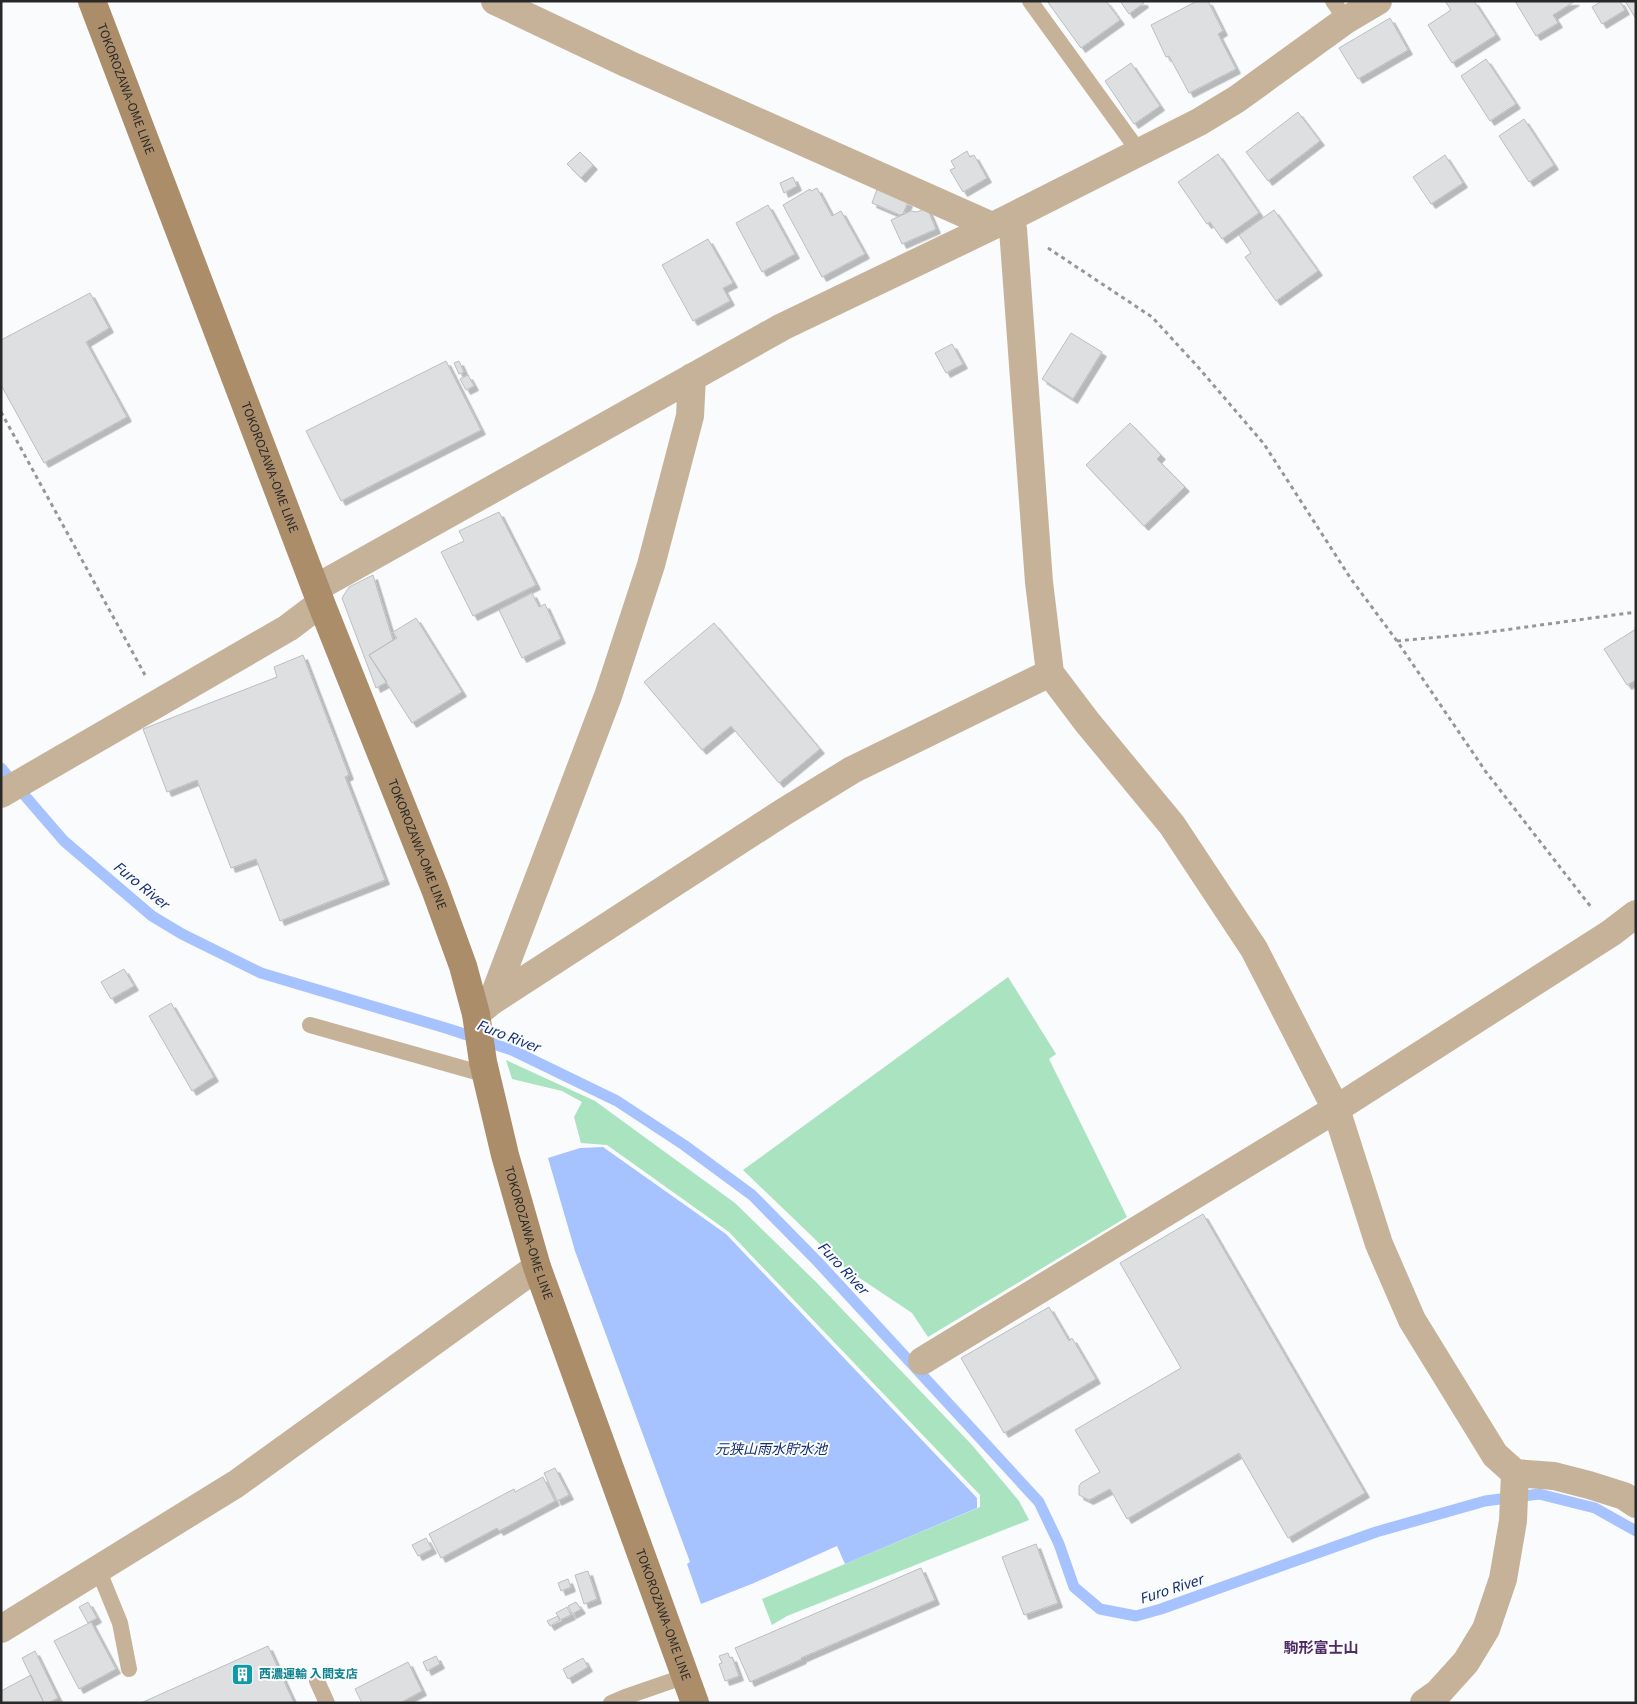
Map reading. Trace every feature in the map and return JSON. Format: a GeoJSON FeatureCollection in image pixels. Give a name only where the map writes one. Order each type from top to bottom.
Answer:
{"type":"FeatureCollection","features":[{"type":"Feature","properties":{"kind":"main road","name":"TOKOROZAWA-OME LINE"},"geometry":{"type":"LineString","coordinates":[[92,1],[319,596],[435,889],[463,966],[484,1007],[485,1068],[505,1155],[537,1267],[695,1703]]}},
{"type":"Feature","properties":{"kind":"street"},"geometry":{"type":"LineString","coordinates":[[495,1],[637,68],[1004,225]]}},
{"type":"Feature","properties":{"kind":"street"},"geometry":{"type":"LineString","coordinates":[[1,794],[288,628],[319,596],[692,377],[782,327],[1004,225],[1199,122],[1237,99],[1340,11],[1378,1]]}},
{"type":"Feature","properties":{"kind":"street"},"geometry":{"type":"LineString","coordinates":[[1004,225],[1039,582],[1050,673],[1087,722],[1172,825],[1254,949],[1336,1109],[1379,1244],[1412,1320],[1495,1455],[1515,1474],[1554,1476],[1624,1496],[1636,1504]]}},
{"type":"Feature","properties":{"kind":"street"},"geometry":{"type":"LineString","coordinates":[[484,1007],[608,696],[651,565],[690,416],[692,377]]}},
{"type":"Feature","properties":{"kind":"street"},"geometry":{"type":"LineString","coordinates":[[484,1007],[782,813],[852,770],[1050,673]]}},
{"type":"Feature","properties":{"kind":"street"},"geometry":{"type":"LineString","coordinates":[[922,1361],[1336,1109],[1611,933],[1636,914]]}},
{"type":"Feature","properties":{"kind":"street"},"geometry":{"type":"LineString","coordinates":[[1,1628],[236,1484],[537,1267]]}},
{"type":"Feature","properties":{"kind":"street"},"geometry":{"type":"LineString","coordinates":[[1424,1703],[1438,1693],[1466,1662],[1486,1629],[1502,1578],[1513,1520],[1515,1474]]}},
{"type":"Feature","properties":{"kind":"lane"},"geometry":{"type":"LineString","coordinates":[[1030,1],[1140,153]]}},
{"type":"Feature","properties":{"kind":"lane"},"geometry":{"type":"LineString","coordinates":[[310,1026],[485,1068]]}},
{"type":"Feature","properties":{"kind":"lane"},"geometry":{"type":"LineString","coordinates":[[98,1569],[120,1623],[129,1669]]}},
{"type":"Feature","properties":{"kind":"lane"},"geometry":{"type":"LineString","coordinates":[[621,1701],[686,1676]]}},
{"type":"Feature","properties":{"kind":"lane"},"geometry":{"type":"LineString","coordinates":[[317,1681],[327,1703]]}},
{"type":"Feature","properties":{"kind":"path"},"geometry":{"type":"LineString","coordinates":[[1004,225],[1032,237],[1152,317],[1264,444],[1351,579],[1397,642],[1486,772],[1611,933]]}},
{"type":"Feature","properties":{"kind":"path"},"geometry":{"type":"LineString","coordinates":[[1,412],[145,675],[164,699]]}},
{"type":"Feature","properties":{"kind":"path"},"geometry":{"type":"LineString","coordinates":[[1397,642],[1482,633],[1636,612]]}},
{"type":"Feature","properties":{"kind":"green space"},"geometry":{"type":"Polygon","coordinates":[[[1008,977],[1056,1054],[1049,1059],[1127,1217],[928,1337],[912,1313],[846,1269],[743,1170],[1008,977]]]}},
{"type":"Feature","properties":{"kind":"green space"},"geometry":{"type":"Polygon","coordinates":[[[506,1060],[595,1101],[735,1203],[816,1282],[972,1445],[1019,1501],[1029,1520],[787,1616],[772,1625],[762,1599],[980,1507],[980,1495],[729,1232],[607,1145],[581,1143],[574,1117],[582,1102],[562,1091],[512,1079],[506,1060]]]}},
{"type":"Feature","properties":{"kind":"water","name":"元狭山雨水貯水池"},"geometry":{"type":"Polygon","coordinates":[[[603,1147],[726,1234],[977,1498],[977,1508],[845,1564],[837,1546],[701,1604],[687,1564],[690,1562],[575,1251],[548,1158],[580,1148],[603,1147]]]}},
{"type":"Feature","properties":{"kind":"building"},"geometry":{"type":"Polygon","coordinates":[[[1047,1],[1106,1],[1120,20],[1081,48],[1047,1]]]}},
{"type":"Feature","properties":{"kind":"building"},"geometry":{"type":"Polygon","coordinates":[[[1120,1],[1143,1],[1144,3],[1129,14],[1120,1]]]}},
{"type":"Feature","properties":{"kind":"building"},"geometry":{"type":"Polygon","coordinates":[[[1197,1],[1208,1],[1223,31],[1218,34],[1236,69],[1189,93],[1169,56],[1166,57],[1151,25],[1197,1]]]}},
{"type":"Feature","properties":{"kind":"building"},"geometry":{"type":"Polygon","coordinates":[[[1445,1],[1474,1],[1496,35],[1452,63],[1428,25],[1451,10],[1445,1]]]}},
{"type":"Feature","properties":{"kind":"building"},"geometry":{"type":"Polygon","coordinates":[[[1515,1],[1575,1],[1553,15],[1558,23],[1536,36],[1515,1]]]}},
{"type":"Feature","properties":{"kind":"building"},"geometry":{"type":"Polygon","coordinates":[[[1602,1],[1620,1],[1625,10],[1602,24],[1592,7],[1602,1]]]}},
{"type":"Feature","properties":{"kind":"building"},"geometry":{"type":"Polygon","coordinates":[[[1625,1],[1636,1],[1636,19],[1625,1]]]}},
{"type":"Feature","properties":{"kind":"building"},"geometry":{"type":"Polygon","coordinates":[[[1390,18],[1408,50],[1358,79],[1339,48],[1390,18]]]}},
{"type":"Feature","properties":{"kind":"building"},"geometry":{"type":"Polygon","coordinates":[[[1486,59],[1516,104],[1490,121],[1461,76],[1486,59]]]}},
{"type":"Feature","properties":{"kind":"building"},"geometry":{"type":"Polygon","coordinates":[[[1131,63],[1160,106],[1134,124],[1105,81],[1131,63]]]}},
{"type":"Feature","properties":{"kind":"building"},"geometry":{"type":"Polygon","coordinates":[[[1298,112],[1320,141],[1268,181],[1246,152],[1298,112]]]}},
{"type":"Feature","properties":{"kind":"building"},"geometry":{"type":"Polygon","coordinates":[[[1524,119],[1554,165],[1529,182],[1499,136],[1524,119]]]}},
{"type":"Feature","properties":{"kind":"building"},"geometry":{"type":"Polygon","coordinates":[[[967,151],[970,157],[974,155],[987,178],[963,192],[950,170],[955,168],[951,161],[967,151]]]}},
{"type":"Feature","properties":{"kind":"building"},"geometry":{"type":"Polygon","coordinates":[[[580,152],[593,165],[581,178],[567,164],[580,152]]]}},
{"type":"Feature","properties":{"kind":"building"},"geometry":{"type":"Polygon","coordinates":[[[1218,154],[1259,213],[1222,239],[1210,222],[1207,224],[1178,182],[1218,154]]]}},
{"type":"Feature","properties":{"kind":"building"},"geometry":{"type":"Polygon","coordinates":[[[1445,155],[1463,183],[1431,204],[1413,177],[1445,155]]]}},
{"type":"Feature","properties":{"kind":"building"},"geometry":{"type":"Polygon","coordinates":[[[793,177],[797,186],[784,193],[780,183],[793,177]]]}},
{"type":"Feature","properties":{"kind":"building"},"geometry":{"type":"Polygon","coordinates":[[[817,188],[832,216],[841,211],[865,254],[822,277],[783,205],[810,189],[811,191],[817,188]]]}},
{"type":"Feature","properties":{"kind":"building"},"geometry":{"type":"Polygon","coordinates":[[[877,189],[908,202],[903,214],[900,215],[872,203],[877,189]]]}},
{"type":"Feature","properties":{"kind":"building"},"geometry":{"type":"Polygon","coordinates":[[[768,205],[795,254],[762,272],[736,223],[768,205]]]}},
{"type":"Feature","properties":{"kind":"building"},"geometry":{"type":"Polygon","coordinates":[[[927,208],[936,229],[902,244],[891,220],[911,211],[917,212],[927,208]]]}},
{"type":"Feature","properties":{"kind":"building"},"geometry":{"type":"Polygon","coordinates":[[[1274,210],[1318,271],[1276,301],[1245,257],[1251,253],[1239,235],[1274,210]]]}},
{"type":"Feature","properties":{"kind":"building"},"geometry":{"type":"Polygon","coordinates":[[[708,239],[733,283],[723,288],[730,301],[693,321],[662,265],[708,239]]]}},
{"type":"Feature","properties":{"kind":"building"},"geometry":{"type":"Polygon","coordinates":[[[90,293],[109,328],[86,342],[127,417],[44,463],[1,385],[1,340],[90,293]]]}},
{"type":"Feature","properties":{"kind":"building"},"geometry":{"type":"Polygon","coordinates":[[[1071,333],[1102,352],[1073,399],[1042,379],[1071,333]]]}},
{"type":"Feature","properties":{"kind":"building"},"geometry":{"type":"Polygon","coordinates":[[[952,344],[963,364],[946,373],[935,353],[952,344]]]}},
{"type":"Feature","properties":{"kind":"building"},"geometry":{"type":"Polygon","coordinates":[[[446,361],[481,430],[341,501],[306,431],[446,361]]]}},
{"type":"Feature","properties":{"kind":"building"},"geometry":{"type":"Polygon","coordinates":[[[459,361],[464,372],[459,374],[454,363],[459,361]]]}},
{"type":"Feature","properties":{"kind":"building"},"geometry":{"type":"Polygon","coordinates":[[[468,375],[474,386],[466,390],[460,379],[468,375]]]}},
{"type":"Feature","properties":{"kind":"building"},"geometry":{"type":"Polygon","coordinates":[[[1130,423],[1161,455],[1157,459],[1185,487],[1144,526],[1086,465],[1130,423]]]}},
{"type":"Feature","properties":{"kind":"building"},"geometry":{"type":"Polygon","coordinates":[[[499,512],[536,585],[473,616],[441,552],[464,541],[459,531],[499,512]]]}},
{"type":"Feature","properties":{"kind":"building"},"geometry":{"type":"Polygon","coordinates":[[[373,575],[393,640],[369,655],[387,682],[376,688],[342,598],[349,587],[373,575]]]}},
{"type":"Feature","properties":{"kind":"building"},"geometry":{"type":"Polygon","coordinates":[[[532,593],[539,607],[545,604],[561,639],[522,658],[499,610],[532,593]]]}},
{"type":"Feature","properties":{"kind":"building"},"geometry":{"type":"Polygon","coordinates":[[[416,618],[462,692],[412,723],[369,655],[397,638],[393,632],[416,618]]]}},
{"type":"Feature","properties":{"kind":"building"},"geometry":{"type":"Polygon","coordinates":[[[714,623],[820,749],[779,783],[731,726],[702,750],[644,682],[714,623]]]}},
{"type":"Feature","properties":{"kind":"building"},"geometry":{"type":"Polygon","coordinates":[[[1636,629],[1636,680],[1627,685],[1604,649],[1636,629]]]}},
{"type":"Feature","properties":{"kind":"building"},"geometry":{"type":"Polygon","coordinates":[[[303,655],[349,775],[345,777],[385,880],[280,921],[256,859],[231,868],[197,780],[167,792],[143,729],[277,677],[274,667],[303,655]]]}},
{"type":"Feature","properties":{"kind":"building"},"geometry":{"type":"Polygon","coordinates":[[[124,969],[134,986],[111,999],[101,982],[124,969]]]}},
{"type":"Feature","properties":{"kind":"building"},"geometry":{"type":"Polygon","coordinates":[[[171,1003],[214,1077],[192,1091],[149,1016],[171,1003]]]}},
{"type":"Feature","properties":{"kind":"building"},"geometry":{"type":"Polygon","coordinates":[[[1203,1214],[1365,1493],[1288,1538],[1239,1453],[1127,1519],[1110,1489],[1089,1500],[1079,1495],[1081,1483],[1100,1472],[1075,1430],[1181,1368],[1120,1263],[1203,1214]]]}},
{"type":"Feature","properties":{"kind":"building"},"geometry":{"type":"Polygon","coordinates":[[[1049,1307],[1069,1341],[1072,1338],[1096,1379],[1004,1433],[961,1358],[1049,1307]]]}},
{"type":"Feature","properties":{"kind":"building"},"geometry":{"type":"Polygon","coordinates":[[[555,1468],[569,1495],[557,1501],[544,1473],[555,1468]]]}},
{"type":"Feature","properties":{"kind":"building"},"geometry":{"type":"Polygon","coordinates":[[[543,1477],[555,1501],[499,1531],[497,1528],[441,1558],[429,1534],[514,1489],[515,1492],[543,1477]]]}},
{"type":"Feature","properties":{"kind":"building"},"geometry":{"type":"Polygon","coordinates":[[[426,1538],[432,1549],[418,1556],[412,1545],[426,1538]]]}},
{"type":"Feature","properties":{"kind":"building"},"geometry":{"type":"Polygon","coordinates":[[[1036,1544],[1058,1603],[1024,1615],[1002,1557],[1036,1544]]]}},
{"type":"Feature","properties":{"kind":"building"},"geometry":{"type":"Polygon","coordinates":[[[921,1568],[935,1600],[750,1682],[735,1648],[921,1568]]]}},
{"type":"Feature","properties":{"kind":"building"},"geometry":{"type":"Polygon","coordinates":[[[588,1571],[597,1599],[584,1604],[575,1575],[588,1571]]]}},
{"type":"Feature","properties":{"kind":"building"},"geometry":{"type":"Polygon","coordinates":[[[568,1579],[571,1587],[561,1591],[558,1583],[568,1579]]]}},
{"type":"Feature","properties":{"kind":"building"},"geometry":{"type":"Polygon","coordinates":[[[88,1602],[97,1618],[88,1623],[79,1607],[88,1602]]]}},
{"type":"Feature","properties":{"kind":"building"},"geometry":{"type":"Polygon","coordinates":[[[576,1602],[581,1609],[572,1614],[568,1606],[576,1602]]]}},
{"type":"Feature","properties":{"kind":"building"},"geometry":{"type":"Polygon","coordinates":[[[567,1607],[571,1615],[560,1620],[556,1613],[567,1607]]]}},
{"type":"Feature","properties":{"kind":"building"},"geometry":{"type":"Polygon","coordinates":[[[558,1616],[560,1620],[550,1626],[547,1621],[558,1616]]]}},
{"type":"Feature","properties":{"kind":"building"},"geometry":{"type":"Polygon","coordinates":[[[91,1622],[116,1669],[79,1689],[54,1641],[91,1622]]]}},
{"type":"Feature","properties":{"kind":"building","name":"西濃運輸 入間支店"},"geometry":{"type":"Polygon","coordinates":[[[268,1646],[294,1703],[141,1703],[268,1646]]]}},
{"type":"Feature","properties":{"kind":"building"},"geometry":{"type":"Polygon","coordinates":[[[35,1651],[58,1698],[48,1703],[44,1703],[22,1658],[35,1651]]]}},
{"type":"Feature","properties":{"kind":"building"},"geometry":{"type":"Polygon","coordinates":[[[728,1653],[730,1658],[732,1657],[739,1676],[725,1681],[719,1664],[722,1663],[719,1656],[728,1653]]]}},
{"type":"Feature","properties":{"kind":"building"},"geometry":{"type":"Polygon","coordinates":[[[436,1656],[440,1664],[427,1671],[423,1662],[436,1656]]]}},
{"type":"Feature","properties":{"kind":"building"},"geometry":{"type":"Polygon","coordinates":[[[583,1658],[588,1667],[568,1679],[563,1669],[583,1658]]]}},
{"type":"Feature","properties":{"kind":"building"},"geometry":{"type":"Polygon","coordinates":[[[408,1662],[422,1691],[400,1703],[362,1703],[355,1689],[408,1662]]]}},
{"type":"Feature","properties":{"kind":"building"},"geometry":{"type":"Polygon","coordinates":[[[31,1675],[44,1703],[1,1703],[1,1691],[31,1675]]]}},
{"type":"Feature","properties":{"kind":"waterway","name":"Furo River"},"geometry":{"type":"LineString","coordinates":[[1,768],[64,841],[152,916],[182,934],[261,973],[449,1029],[512,1050],[617,1101],[684,1145],[752,1195],[818,1262],[1039,1502],[1059,1544],[1074,1587],[1100,1609],[1136,1616],[1161,1609],[1376,1532],[1485,1501],[1539,1494],[1595,1508],[1636,1531]]}},
{"type":"Feature","properties":{"kind":"place","name":"西濃運輸 入間支店"},"geometry":{"type":"Point","coordinates":[243,1674]}},
{"type":"Feature","properties":{"kind":"district","name":"駒形富士山"},"geometry":{"type":"Point","coordinates":[1321,1648]}}]}
